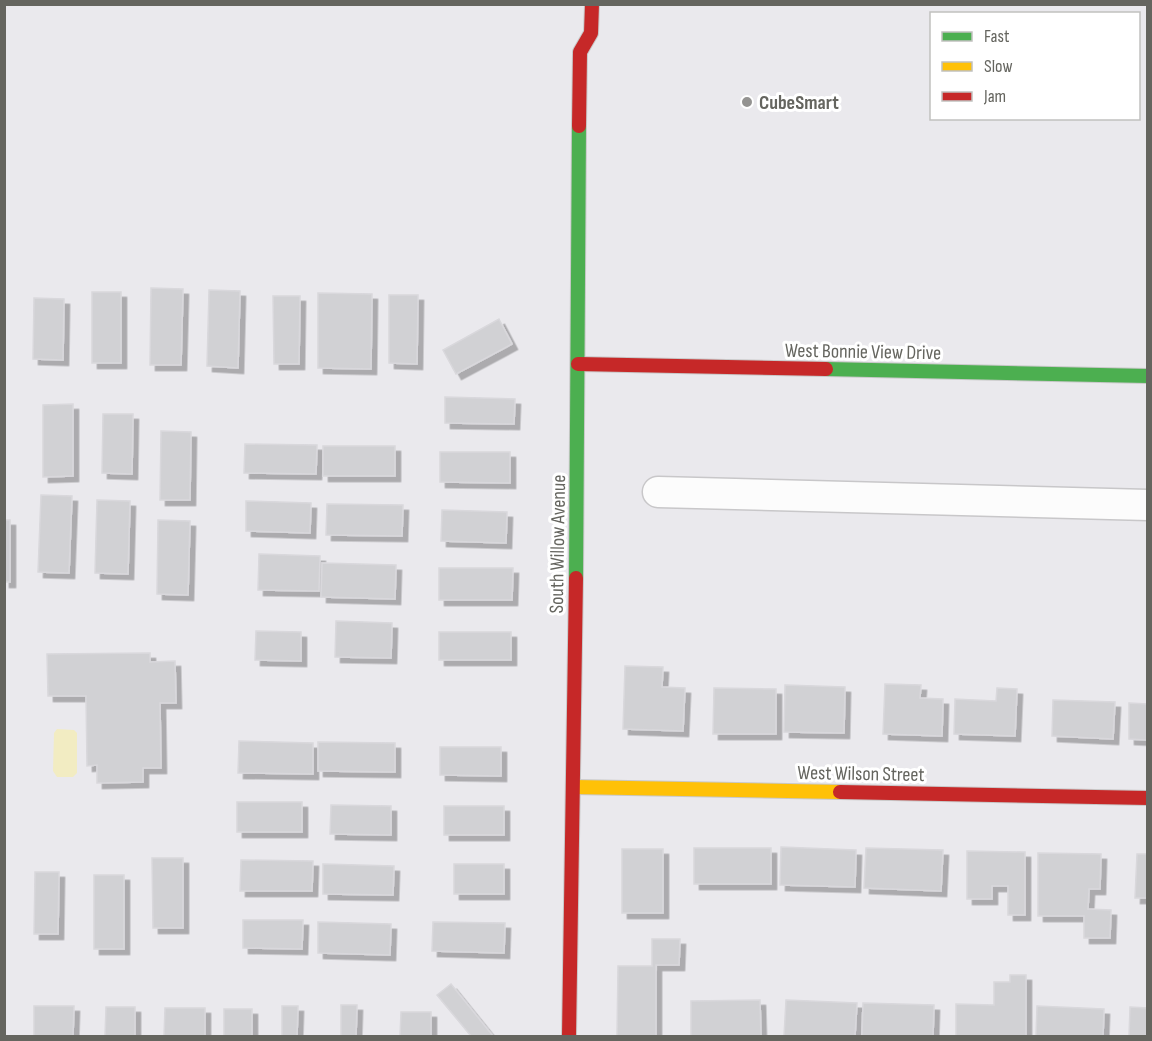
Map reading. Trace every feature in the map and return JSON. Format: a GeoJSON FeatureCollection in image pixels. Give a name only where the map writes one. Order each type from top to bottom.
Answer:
{"type":"FeatureCollection","features":[{"type":"Feature","properties":{"kind":"street","name":"South Willow Avenue"},"geometry":{"type":"LineString","coordinates":[[569,1036],[574,787],[580,52],[591,33],[592,4]]}},
{"type":"Feature","properties":{"kind":"street"},"geometry":{"type":"LineString","coordinates":[[569,34],[580,52]]}},
{"type":"Feature","properties":{"kind":"street","name":"West Bonnie View Drive"},"geometry":{"type":"LineString","coordinates":[[578,364],[1148,376]]}},
{"type":"Feature","properties":{"kind":"street"},"geometry":{"type":"LineString","coordinates":[[658,492],[1148,505]]}},
{"type":"Feature","properties":{"kind":"street","name":"West Wilson Street"},"geometry":{"type":"LineString","coordinates":[[574,787],[1148,798]]}},
{"type":"Feature","properties":{"kind":"shaded area"},"geometry":{"type":"Polygon","coordinates":[[[57,729],[74,730],[77,733],[77,773],[73,777],[57,777],[53,771],[54,733],[57,729]]]}},
{"type":"Feature","properties":{"kind":"building"},"geometry":{"type":"Polygon","coordinates":[[[151,288],[183,289],[181,365],[150,365],[151,288]]]}},
{"type":"Feature","properties":{"kind":"building"},"geometry":{"type":"Polygon","coordinates":[[[209,290],[240,291],[238,368],[207,366],[209,290]]]}},
{"type":"Feature","properties":{"kind":"building"},"geometry":{"type":"Polygon","coordinates":[[[92,292],[121,292],[121,363],[92,363],[92,292]]]}},
{"type":"Feature","properties":{"kind":"building"},"geometry":{"type":"Polygon","coordinates":[[[318,293],[372,294],[371,369],[318,368],[318,293]]]}},
{"type":"Feature","properties":{"kind":"building"},"geometry":{"type":"Polygon","coordinates":[[[389,295],[418,295],[417,364],[389,363],[389,295]]]}},
{"type":"Feature","properties":{"kind":"building"},"geometry":{"type":"Polygon","coordinates":[[[273,296],[300,296],[299,364],[274,364],[273,296]]]}},
{"type":"Feature","properties":{"kind":"building"},"geometry":{"type":"Polygon","coordinates":[[[34,298],[64,299],[63,360],[33,359],[34,298]]]}},
{"type":"Feature","properties":{"kind":"building"},"geometry":{"type":"Polygon","coordinates":[[[499,319],[512,344],[456,374],[443,350],[499,319]]]}},
{"type":"Feature","properties":{"kind":"building"},"geometry":{"type":"Polygon","coordinates":[[[445,397],[515,399],[514,424],[445,423],[445,397]]]}},
{"type":"Feature","properties":{"kind":"building"},"geometry":{"type":"Polygon","coordinates":[[[73,404],[73,476],[43,477],[43,405],[73,404]]]}},
{"type":"Feature","properties":{"kind":"building"},"geometry":{"type":"Polygon","coordinates":[[[103,414],[133,414],[132,474],[102,473],[103,414]]]}},
{"type":"Feature","properties":{"kind":"building"},"geometry":{"type":"Polygon","coordinates":[[[161,431],[191,432],[190,500],[160,500],[161,431]]]}},
{"type":"Feature","properties":{"kind":"building"},"geometry":{"type":"Polygon","coordinates":[[[245,444],[317,445],[316,474],[244,473],[245,444]]]}},
{"type":"Feature","properties":{"kind":"building"},"geometry":{"type":"Polygon","coordinates":[[[323,446],[395,446],[395,476],[323,476],[323,446]]]}},
{"type":"Feature","properties":{"kind":"building"},"geometry":{"type":"Polygon","coordinates":[[[440,452],[510,452],[510,483],[440,482],[440,452]]]}},
{"type":"Feature","properties":{"kind":"building"},"geometry":{"type":"Polygon","coordinates":[[[41,495],[72,496],[69,573],[38,572],[41,495]]]}},
{"type":"Feature","properties":{"kind":"building"},"geometry":{"type":"Polygon","coordinates":[[[97,500],[130,501],[128,574],[95,573],[97,500]]]}},
{"type":"Feature","properties":{"kind":"building"},"geometry":{"type":"Polygon","coordinates":[[[246,501],[311,503],[310,533],[246,531],[246,501]]]}},
{"type":"Feature","properties":{"kind":"building"},"geometry":{"type":"Polygon","coordinates":[[[327,504],[403,505],[402,536],[326,535],[327,504]]]}},
{"type":"Feature","properties":{"kind":"building"},"geometry":{"type":"Polygon","coordinates":[[[442,510],[507,512],[506,543],[441,541],[442,510]]]}},
{"type":"Feature","properties":{"kind":"building"},"geometry":{"type":"Polygon","coordinates":[[[4,520],[10,520],[10,582],[4,582],[4,520]]]}},
{"type":"Feature","properties":{"kind":"building"},"geometry":{"type":"Polygon","coordinates":[[[158,520],[190,521],[188,595],[157,594],[158,520]]]}},
{"type":"Feature","properties":{"kind":"building"},"geometry":{"type":"Polygon","coordinates":[[[259,554],[320,556],[319,591],[258,590],[259,554]]]}},
{"type":"Feature","properties":{"kind":"building"},"geometry":{"type":"Polygon","coordinates":[[[322,563],[396,565],[395,599],[321,597],[322,563]]]}},
{"type":"Feature","properties":{"kind":"building"},"geometry":{"type":"Polygon","coordinates":[[[439,568],[513,568],[512,600],[439,600],[439,568]]]}},
{"type":"Feature","properties":{"kind":"building"},"geometry":{"type":"Polygon","coordinates":[[[336,621],[392,623],[391,658],[335,657],[336,621]]]}},
{"type":"Feature","properties":{"kind":"building"},"geometry":{"type":"Polygon","coordinates":[[[256,631],[301,632],[301,661],[255,660],[256,631]]]}},
{"type":"Feature","properties":{"kind":"building"},"geometry":{"type":"Polygon","coordinates":[[[439,632],[511,632],[511,660],[439,660],[439,632]]]}},
{"type":"Feature","properties":{"kind":"building"},"geometry":{"type":"Polygon","coordinates":[[[150,653],[150,662],[175,661],[176,703],[160,703],[161,768],[143,768],[143,782],[97,783],[97,765],[87,766],[86,696],[48,696],[47,654],[150,653]]]}},
{"type":"Feature","properties":{"kind":"building"},"geometry":{"type":"Polygon","coordinates":[[[625,666],[663,667],[662,687],[685,688],[683,731],[623,729],[625,666]]]}},
{"type":"Feature","properties":{"kind":"building"},"geometry":{"type":"Polygon","coordinates":[[[885,684],[921,685],[920,698],[943,699],[942,736],[883,734],[885,684]]]}},
{"type":"Feature","properties":{"kind":"building"},"geometry":{"type":"Polygon","coordinates":[[[785,685],[845,687],[844,733],[784,732],[785,685]]]}},
{"type":"Feature","properties":{"kind":"building"},"geometry":{"type":"Polygon","coordinates":[[[714,688],[776,689],[776,734],[713,734],[714,688]]]}},
{"type":"Feature","properties":{"kind":"building"},"geometry":{"type":"Polygon","coordinates":[[[997,688],[1017,689],[1015,736],[954,734],[955,699],[996,701],[997,688]]]}},
{"type":"Feature","properties":{"kind":"building"},"geometry":{"type":"Polygon","coordinates":[[[1053,700],[1115,702],[1113,739],[1052,736],[1053,700]]]}},
{"type":"Feature","properties":{"kind":"building"},"geometry":{"type":"Polygon","coordinates":[[[1129,703],[1148,704],[1148,740],[1129,739],[1129,703]]]}},
{"type":"Feature","properties":{"kind":"building"},"geometry":{"type":"Polygon","coordinates":[[[239,741],[313,743],[313,774],[238,773],[239,741]]]}},
{"type":"Feature","properties":{"kind":"building"},"geometry":{"type":"Polygon","coordinates":[[[318,742],[395,743],[395,772],[318,771],[318,742]]]}},
{"type":"Feature","properties":{"kind":"building"},"geometry":{"type":"Polygon","coordinates":[[[440,747],[501,747],[501,776],[440,775],[440,747]]]}},
{"type":"Feature","properties":{"kind":"building"},"geometry":{"type":"Polygon","coordinates":[[[237,802],[302,802],[302,832],[237,832],[237,802]]]}},
{"type":"Feature","properties":{"kind":"building"},"geometry":{"type":"Polygon","coordinates":[[[331,805],[391,806],[391,835],[330,834],[331,805]]]}},
{"type":"Feature","properties":{"kind":"building"},"geometry":{"type":"Polygon","coordinates":[[[444,806],[504,806],[504,835],[444,835],[444,806]]]}},
{"type":"Feature","properties":{"kind":"building"},"geometry":{"type":"Polygon","coordinates":[[[781,847],[856,850],[855,887],[780,885],[781,847]]]}},
{"type":"Feature","properties":{"kind":"building"},"geometry":{"type":"Polygon","coordinates":[[[694,848],[771,848],[771,884],[694,884],[694,848]]]}},
{"type":"Feature","properties":{"kind":"building"},"geometry":{"type":"Polygon","coordinates":[[[866,848],[943,850],[941,891],[864,888],[866,848]]]}},
{"type":"Feature","properties":{"kind":"building"},"geometry":{"type":"Polygon","coordinates":[[[622,849],[663,849],[663,913],[622,913],[622,849]]]}},
{"type":"Feature","properties":{"kind":"building"},"geometry":{"type":"Polygon","coordinates":[[[967,851],[1025,852],[1025,915],[1008,915],[1008,886],[992,886],[992,899],[967,899],[967,851]]]}},
{"type":"Feature","properties":{"kind":"building"},"geometry":{"type":"Polygon","coordinates":[[[1038,853],[1101,854],[1100,889],[1089,889],[1088,909],[1111,910],[1110,938],[1084,938],[1084,916],[1038,916],[1038,853]]]}},
{"type":"Feature","properties":{"kind":"building"},"geometry":{"type":"Polygon","coordinates":[[[1137,854],[1148,854],[1148,898],[1135,898],[1137,854]]]}},
{"type":"Feature","properties":{"kind":"building"},"geometry":{"type":"Polygon","coordinates":[[[152,858],[183,858],[183,928],[153,928],[152,858]]]}},
{"type":"Feature","properties":{"kind":"building"},"geometry":{"type":"Polygon","coordinates":[[[241,860],[313,861],[312,891],[240,891],[241,860]]]}},
{"type":"Feature","properties":{"kind":"building"},"geometry":{"type":"Polygon","coordinates":[[[323,864],[394,866],[393,895],[323,894],[323,864]]]}},
{"type":"Feature","properties":{"kind":"building"},"geometry":{"type":"Polygon","coordinates":[[[454,864],[504,864],[504,894],[454,894],[454,864]]]}},
{"type":"Feature","properties":{"kind":"building"},"geometry":{"type":"Polygon","coordinates":[[[35,872],[59,872],[58,934],[34,934],[35,872]]]}},
{"type":"Feature","properties":{"kind":"building"},"geometry":{"type":"Polygon","coordinates":[[[94,875],[124,875],[124,949],[94,949],[94,875]]]}},
{"type":"Feature","properties":{"kind":"building"},"geometry":{"type":"Polygon","coordinates":[[[243,920],[303,920],[302,949],[243,948],[243,920]]]}},
{"type":"Feature","properties":{"kind":"building"},"geometry":{"type":"Polygon","coordinates":[[[318,922],[391,924],[390,955],[318,953],[318,922]]]}},
{"type":"Feature","properties":{"kind":"building"},"geometry":{"type":"Polygon","coordinates":[[[433,922],[505,923],[504,953],[432,951],[433,922]]]}},
{"type":"Feature","properties":{"kind":"building"},"geometry":{"type":"Polygon","coordinates":[[[652,939],[680,939],[679,965],[656,965],[656,1036],[617,1036],[618,966],[652,966],[652,939]]]}},
{"type":"Feature","properties":{"kind":"building"},"geometry":{"type":"Polygon","coordinates":[[[1010,975],[1026,975],[1026,1036],[956,1036],[956,1004],[994,1005],[994,982],[1010,982],[1010,975]]]}},
{"type":"Feature","properties":{"kind":"building"},"geometry":{"type":"Polygon","coordinates":[[[451,984],[493,1036],[471,1036],[437,995],[451,984]]]}},
{"type":"Feature","properties":{"kind":"building"},"geometry":{"type":"Polygon","coordinates":[[[760,1000],[761,1036],[691,1036],[691,1001],[760,1000]]]}},
{"type":"Feature","properties":{"kind":"building"},"geometry":{"type":"Polygon","coordinates":[[[786,1000],[857,1003],[855,1036],[784,1036],[786,1000]]]}},
{"type":"Feature","properties":{"kind":"building"},"geometry":{"type":"Polygon","coordinates":[[[863,1003],[934,1005],[933,1036],[862,1036],[863,1003]]]}},
{"type":"Feature","properties":{"kind":"building"},"geometry":{"type":"Polygon","coordinates":[[[341,1005],[357,1005],[356,1036],[341,1036],[341,1005]]]}},
{"type":"Feature","properties":{"kind":"building"},"geometry":{"type":"Polygon","coordinates":[[[34,1006],[74,1006],[73,1036],[34,1036],[34,1006]]]}},
{"type":"Feature","properties":{"kind":"building"},"geometry":{"type":"Polygon","coordinates":[[[282,1006],[298,1006],[297,1036],[282,1036],[282,1006]]]}},
{"type":"Feature","properties":{"kind":"building"},"geometry":{"type":"Polygon","coordinates":[[[1037,1006],[1104,1009],[1103,1036],[1036,1036],[1037,1006]]]}},
{"type":"Feature","properties":{"kind":"building"},"geometry":{"type":"Polygon","coordinates":[[[106,1007],[135,1007],[135,1036],[105,1036],[106,1007]]]}},
{"type":"Feature","properties":{"kind":"building"},"geometry":{"type":"Polygon","coordinates":[[[1130,1007],[1148,1008],[1148,1036],[1129,1036],[1130,1007]]]}},
{"type":"Feature","properties":{"kind":"building"},"geometry":{"type":"Polygon","coordinates":[[[165,1008],[205,1008],[205,1036],[164,1036],[165,1008]]]}},
{"type":"Feature","properties":{"kind":"building"},"geometry":{"type":"Polygon","coordinates":[[[224,1009],[252,1009],[252,1036],[224,1036],[224,1009]]]}},
{"type":"Feature","properties":{"kind":"building"},"geometry":{"type":"Polygon","coordinates":[[[401,1012],[431,1012],[431,1036],[400,1036],[401,1012]]]}},
{"type":"Feature","properties":{"kind":"traffic: fast"},"geometry":{"type":"LineString","coordinates":[[576,578],[579,126]]}},
{"type":"Feature","properties":{"kind":"traffic: fast"},"geometry":{"type":"LineString","coordinates":[[826,369],[1148,376]]}},
{"type":"Feature","properties":{"kind":"traffic: slow"},"geometry":{"type":"LineString","coordinates":[[574,787],[840,792]]}},
{"type":"Feature","properties":{"kind":"traffic: jam"},"geometry":{"type":"LineString","coordinates":[[579,126],[580,52],[591,33],[592,4]]}},
{"type":"Feature","properties":{"kind":"traffic: jam"},"geometry":{"type":"LineString","coordinates":[[578,364],[826,369]]}},
{"type":"Feature","properties":{"kind":"traffic: jam"},"geometry":{"type":"LineString","coordinates":[[569,1036],[576,578]]}},
{"type":"Feature","properties":{"kind":"traffic: jam"},"geometry":{"type":"LineString","coordinates":[[840,792],[1148,798]]}},
{"type":"Feature","properties":{"kind":"place","name":"CubeSmart"},"geometry":{"type":"Point","coordinates":[747,102]}}]}
